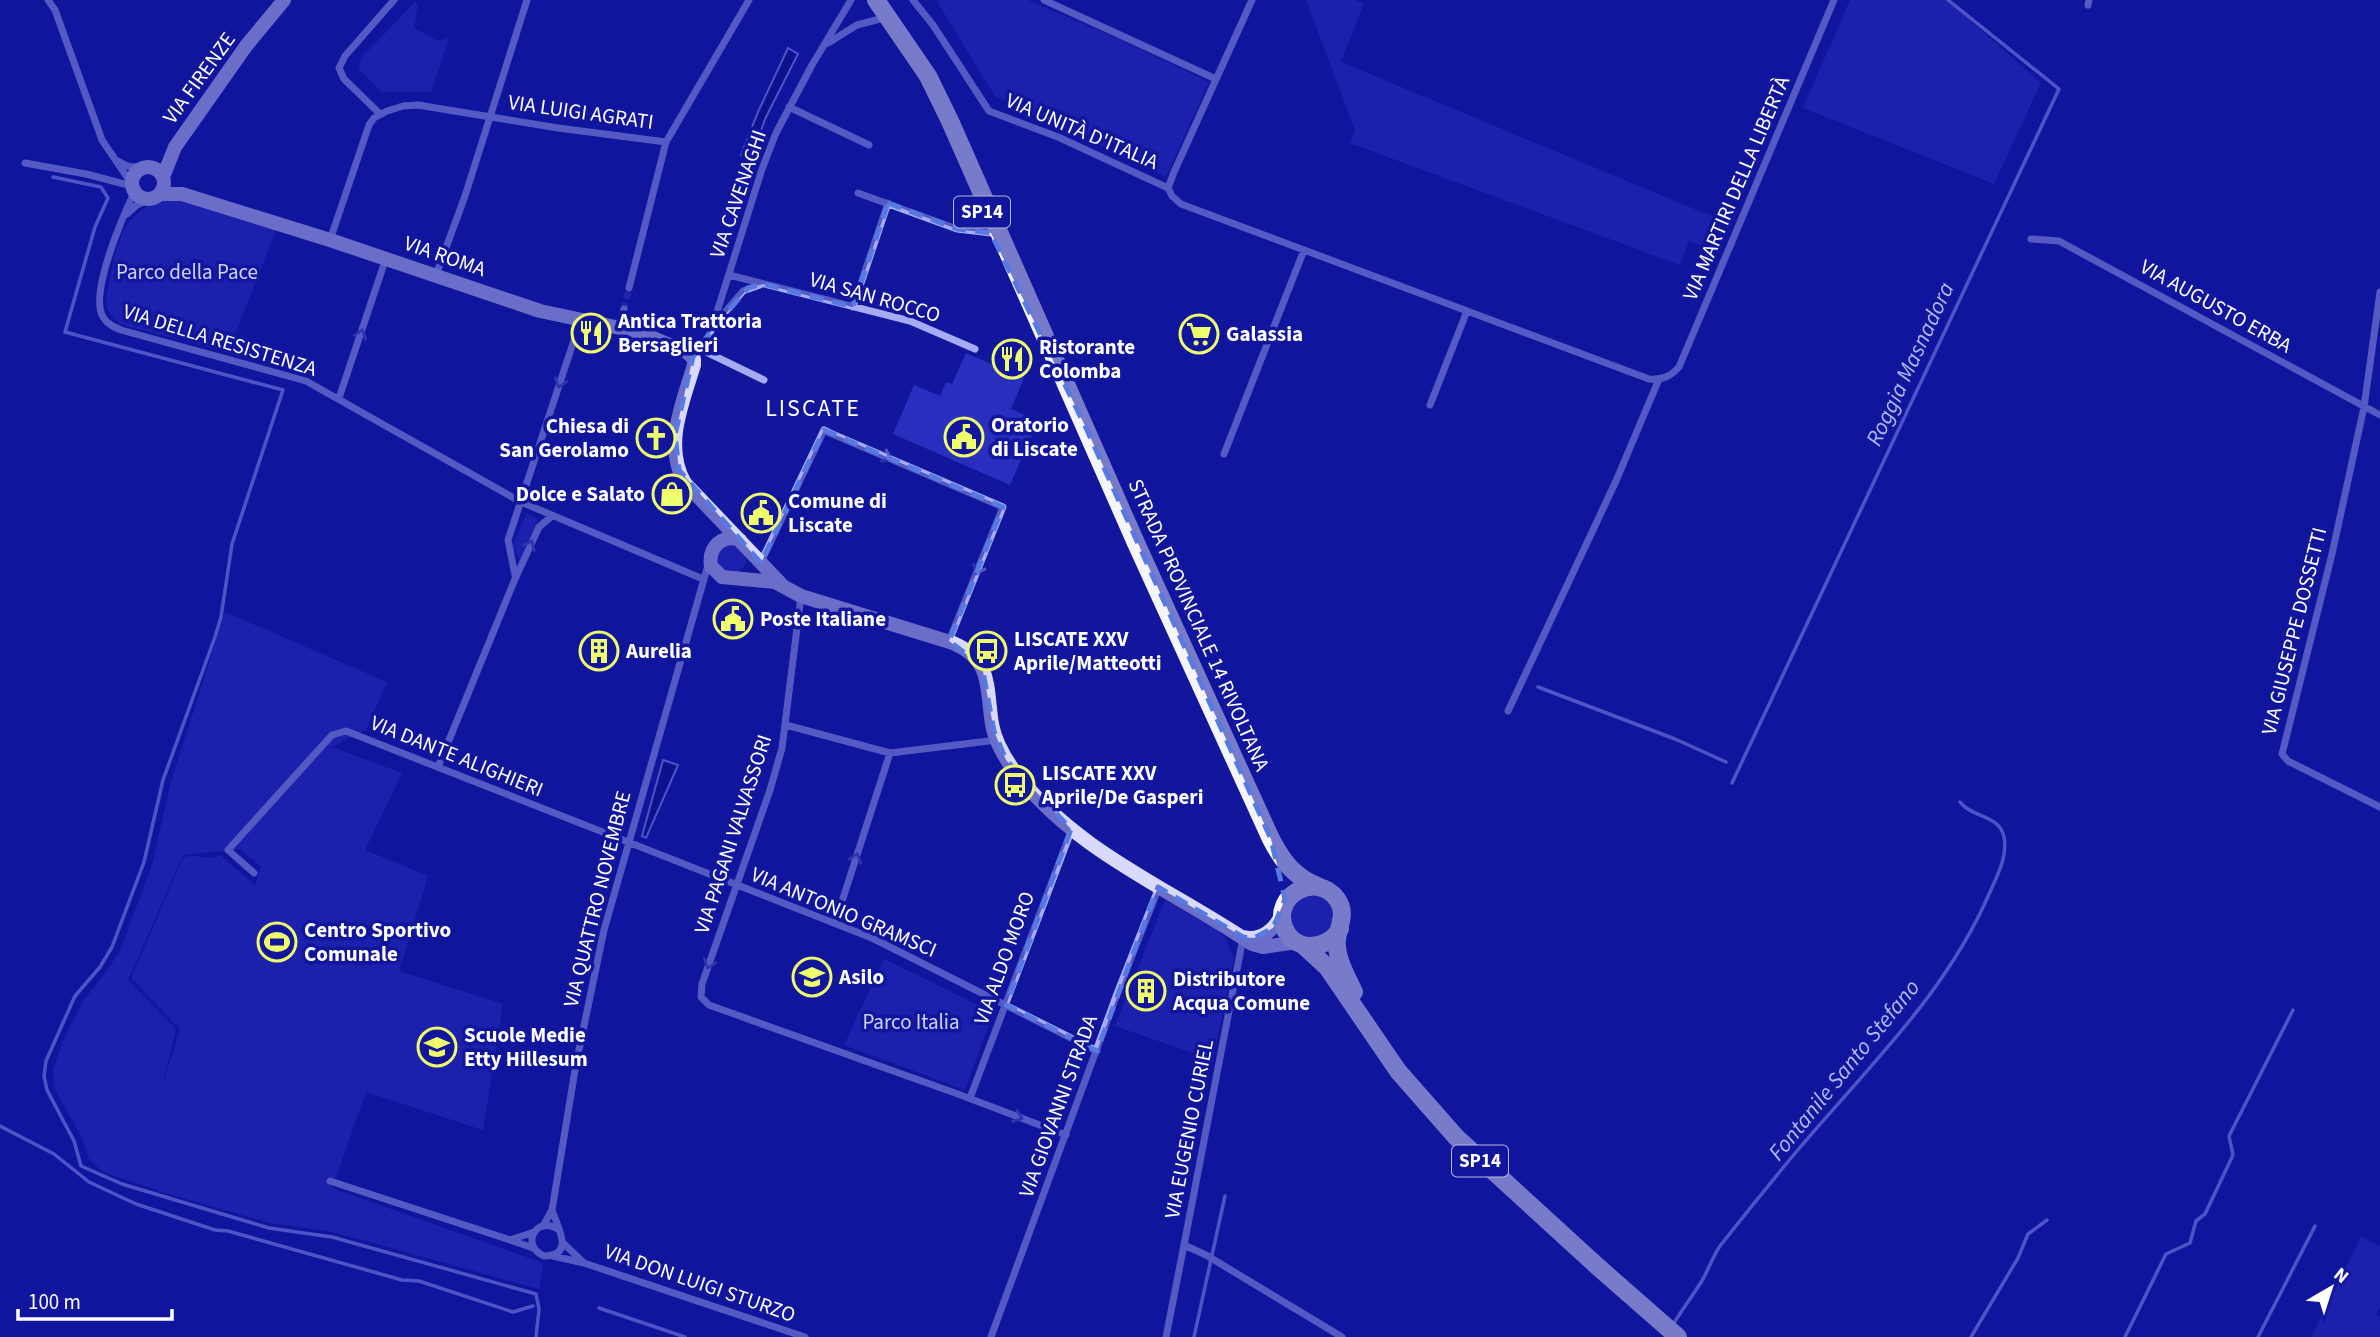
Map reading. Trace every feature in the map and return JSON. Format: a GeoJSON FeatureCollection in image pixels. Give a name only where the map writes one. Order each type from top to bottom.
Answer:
{"type":"FeatureCollection","features":[{"type":"Feature","properties":{"kind":"main road","name":"STRADA PROVINCIALE 14 RIVOLTANA"},"geometry":{"type":"LineString","coordinates":[[865,0],[880,19],[932,102],[1040,341],[1087,430]]}},
{"type":"Feature","properties":{"kind":"main road","name":"STRADA PROVINCIALE 14 RIVOLTANA"},"geometry":{"type":"LineString","coordinates":[[876,0],[912,50],[945,110],[1270,839],[1289,869],[1302,880],[1329,891],[1339,902],[1343,916],[1336,941],[1339,959],[1377,1042]]}},
{"type":"Feature","properties":{"kind":"main road","name":"STRADA PROVINCIALE 14 RIVOLTANA"},"geometry":{"type":"LineString","coordinates":[[1270,839],[1284,895],[1285,929],[1327,967],[1377,1042],[1417,1094],[1481,1162],[1678,1337]]}},
{"type":"Feature","properties":{"kind":"main road"},"geometry":{"type":"LineString","coordinates":[[1283,909],[1290,896],[1299,890],[1320,887]]}},
{"type":"Feature","properties":{"kind":"main road"},"geometry":{"type":"LineString","coordinates":[[1300,944],[1315,947],[1325,944],[1334,938],[1340,929]]}},
{"type":"Feature","properties":{"kind":"street"},"geometry":{"type":"LineString","coordinates":[[48,0],[55,10],[102,140],[114,158],[147,188]]}},
{"type":"Feature","properties":{"kind":"street","name":"VIA FIRENZE"},"geometry":{"type":"LineString","coordinates":[[102,316],[100,305],[104,277],[118,228],[124,217],[246,46],[284,0]]}},
{"type":"Feature","properties":{"kind":"street"},"geometry":{"type":"LineString","coordinates":[[330,240],[366,132],[371,122],[380,114],[344,79],[339,68],[345,56],[394,0]]}},
{"type":"Feature","properties":{"kind":"street","name":"VIA LUIGI AGRATI"},"geometry":{"type":"LineString","coordinates":[[491,117],[527,0]]}},
{"type":"Feature","properties":{"kind":"street"},"geometry":{"type":"LineString","coordinates":[[629,288],[666,142],[749,0]]}},
{"type":"Feature","properties":{"kind":"street","name":"VIA CAVENAGHI"},"geometry":{"type":"LineString","coordinates":[[697,353],[711,331],[762,169],[789,107],[851,0]]}},
{"type":"Feature","properties":{"kind":"street","name":"VIA UNITÀ D'ITALIA"},"geometry":{"type":"LineString","coordinates":[[913,0],[933,25],[989,111],[1058,138],[1168,188]]}},
{"type":"Feature","properties":{"kind":"street"},"geometry":{"type":"LineString","coordinates":[[1044,0],[1216,79]]}},
{"type":"Feature","properties":{"kind":"street"},"geometry":{"type":"LineString","coordinates":[[1252,0],[1168,188],[1172,196],[1181,204],[1649,379],[1659,379],[1616,481],[1508,711]]}},
{"type":"Feature","properties":{"kind":"street","name":"VIA MARTIRI DELLA LIBERTÀ"},"geometry":{"type":"LineString","coordinates":[[1659,379],[1666,378],[1679,367],[1834,0]]}},
{"type":"Feature","properties":{"kind":"street","name":"VIA CAVENAGHI"},"geometry":{"type":"LineString","coordinates":[[824,45],[857,25],[880,19]]}},
{"type":"Feature","properties":{"kind":"street","name":"VIA LUIGI AGRATI"},"geometry":{"type":"LineString","coordinates":[[380,114],[403,106],[418,105],[666,142]]}},
{"type":"Feature","properties":{"kind":"street"},"geometry":{"type":"LineString","coordinates":[[789,107],[869,145]]}},
{"type":"Feature","properties":{"kind":"street"},"geometry":{"type":"LineString","coordinates":[[436,275],[491,117]]}},
{"type":"Feature","properties":{"kind":"street","name":"VIA FIRENZE"},"geometry":{"type":"LineString","coordinates":[[147,188],[134,174],[175,147]]}},
{"type":"Feature","properties":{"kind":"street"},"geometry":{"type":"LineString","coordinates":[[114,158],[127,166],[146,168]]}},
{"type":"Feature","properties":{"kind":"street"},"geometry":{"type":"LineString","coordinates":[[25,163],[147,188]]}},
{"type":"Feature","properties":{"kind":"street","name":"VIA ROMA"},"geometry":{"type":"LineString","coordinates":[[146,168],[147,188],[182,194],[330,240],[531,308],[620,327],[697,353]]}},
{"type":"Feature","properties":{"kind":"street"},"geometry":{"type":"LineString","coordinates":[[124,217],[137,205],[147,188]]}},
{"type":"Feature","properties":{"kind":"street"},"geometry":{"type":"LineString","coordinates":[[859,193],[961,230],[991,233]]}},
{"type":"Feature","properties":{"kind":"street"},"geometry":{"type":"LineString","coordinates":[[853,307],[888,203]]}},
{"type":"Feature","properties":{"kind":"street","name":"VIA AUGUSTO ERBA"},"geometry":{"type":"LineString","coordinates":[[2031,239],[2059,241],[2380,415]]}},
{"type":"Feature","properties":{"kind":"street"},"geometry":{"type":"LineString","coordinates":[[1224,454],[1304,250]]}},
{"type":"Feature","properties":{"kind":"street"},"geometry":{"type":"LineString","coordinates":[[339,398],[386,258]]}},
{"type":"Feature","properties":{"kind":"street","name":"VIA SAN ROCCO"},"geometry":{"type":"LineString","coordinates":[[729,275],[921,324],[975,349]]}},
{"type":"Feature","properties":{"kind":"street"},"geometry":{"type":"LineString","coordinates":[[711,331],[743,291],[763,284]]}},
{"type":"Feature","properties":{"kind":"street"},"geometry":{"type":"LineString","coordinates":[[2364,407],[2380,292]]}},
{"type":"Feature","properties":{"kind":"street"},"geometry":{"type":"LineString","coordinates":[[620,327],[624,309]]}},
{"type":"Feature","properties":{"kind":"street"},"geometry":{"type":"LineString","coordinates":[[1430,405],[1468,311]]}},
{"type":"Feature","properties":{"kind":"street","name":"VIA DELLA RESISTENZA"},"geometry":{"type":"LineString","coordinates":[[102,316],[109,324],[121,330],[295,377],[339,398],[521,502],[703,579]]}},
{"type":"Feature","properties":{"kind":"street"},"geometry":{"type":"LineString","coordinates":[[515,579],[508,540],[581,319]]}},
{"type":"Feature","properties":{"kind":"street"},"geometry":{"type":"LineString","coordinates":[[764,380],[697,353],[675,435],[675,452],[683,480],[784,587]]}},
{"type":"Feature","properties":{"kind":"street","name":"VIA GIUSEPPE DOSSETTI"},"geometry":{"type":"LineString","coordinates":[[2364,407],[2332,554],[2282,754],[2288,761],[2380,807]]}},
{"type":"Feature","properties":{"kind":"street"},"geometry":{"type":"LineString","coordinates":[[743,578],[761,563],[824,430],[1003,507],[948,641]]}},
{"type":"Feature","properties":{"kind":"street"},"geometry":{"type":"LineString","coordinates":[[438,767],[515,579],[539,527],[552,516]]}},
{"type":"Feature","properties":{"kind":"street"},"geometry":{"type":"LineString","coordinates":[[720,518],[720,529],[712,554],[713,571],[722,577]]}},
{"type":"Feature","properties":{"kind":"street"},"geometry":{"type":"LineString","coordinates":[[712,554],[719,542],[727,538],[745,546]]}},
{"type":"Feature","properties":{"kind":"street"},"geometry":{"type":"LineString","coordinates":[[743,578],[751,568],[745,546]]}},
{"type":"Feature","properties":{"kind":"street","name":"VIA QUATTRO NOVEMBRE"},"geometry":{"type":"LineString","coordinates":[[543,1226],[552,1210],[589,998],[627,842],[712,554]]}},
{"type":"Feature","properties":{"kind":"street"},"geometry":{"type":"LineString","coordinates":[[703,579],[711,576],[771,581],[801,596],[948,641],[969,651],[982,666],[987,680],[992,721],[1004,757],[1049,811],[1104,853],[1261,947],[1300,944]]}},
{"type":"Feature","properties":{"kind":"street","name":"VIA PAGANI VALVASSORI"},"geometry":{"type":"LineString","coordinates":[[801,596],[786,725],[776,771],[702,984],[701,997],[709,1005],[970,1098]]}},
{"type":"Feature","properties":{"kind":"street"},"geometry":{"type":"LineString","coordinates":[[786,725],[890,753],[997,740]]}},
{"type":"Feature","properties":{"kind":"street","name":"VIA DANTE ALIGHIERI"},"geometry":{"type":"LineString","coordinates":[[254,873],[228,850],[334,733],[343,731],[627,842]]}},
{"type":"Feature","properties":{"kind":"street"},"geometry":{"type":"LineString","coordinates":[[835,923],[890,753]]}},
{"type":"Feature","properties":{"kind":"street","name":"VIA ALDO MORO"},"geometry":{"type":"LineString","coordinates":[[970,1098],[1072,830]]}},
{"type":"Feature","properties":{"kind":"street","name":"VIA ANTONIO GRAMSCI"},"geometry":{"type":"LineString","coordinates":[[627,842],[884,943],[1097,1051]]}},
{"type":"Feature","properties":{"kind":"street","name":"VIA GIOVANNI STRADA"},"geometry":{"type":"LineString","coordinates":[[991,1337],[1159,887]]}},
{"type":"Feature","properties":{"kind":"street"},"geometry":{"type":"LineString","coordinates":[[1243,937],[1254,938],[1269,932],[1283,909]]}},
{"type":"Feature","properties":{"kind":"street","name":"VIA EUGENIO CURIEL"},"geometry":{"type":"LineString","coordinates":[[1166,1337],[1243,937]]}},
{"type":"Feature","properties":{"kind":"street"},"geometry":{"type":"LineString","coordinates":[[970,1098],[1066,1135]]}},
{"type":"Feature","properties":{"kind":"street"},"geometry":{"type":"LineString","coordinates":[[330,1181],[533,1248],[544,1256],[553,1256],[562,1248],[563,1243],[558,1229],[548,1225],[510,1240]]}},
{"type":"Feature","properties":{"kind":"street","name":"VIA QUATTRO NOVEMBRE"},"geometry":{"type":"LineString","coordinates":[[552,1210],[558,1229]]}},
{"type":"Feature","properties":{"kind":"street"},"geometry":{"type":"LineString","coordinates":[[533,1248],[534,1232]]}},
{"type":"Feature","properties":{"kind":"street","name":"VIA DON LUIGI STURZO"},"geometry":{"type":"LineString","coordinates":[[563,1243],[583,1263]]}},
{"type":"Feature","properties":{"kind":"street","name":"VIA EUGENIO CURIEL"},"geometry":{"type":"LineString","coordinates":[[1184,1245],[1206,1255],[1342,1337]]}},
{"type":"Feature","properties":{"kind":"street","name":"VIA DON LUIGI STURZO"},"geometry":{"type":"LineString","coordinates":[[553,1256],[583,1263],[805,1337]]}},
{"type":"Feature","properties":{"kind":"highlighted area"},"geometry":{"type":"Polygon","coordinates":[[[888,203],[957,229],[991,233],[1087,430],[1271,839],[1285,899],[1273,928],[1254,938],[1243,937],[1158,887],[1097,1051],[1006,1005],[1071,829],[1006,760],[994,731],[982,666],[949,641],[1003,507],[824,430],[761,563],[679,470],[675,435],[693,357],[711,331],[748,288],[763,284],[853,307],[888,203]]]}},
{"type":"Feature","properties":{"kind":"green space"},"geometry":{"type":"Polygon","coordinates":[[[936,0],[1028,0],[1209,82],[1166,177],[995,96],[936,0]]]}},
{"type":"Feature","properties":{"kind":"green space"},"geometry":{"type":"Polygon","coordinates":[[[1306,0],[1355,0],[1364,4],[1341,62],[1728,223],[1716,252],[1689,241],[1680,265],[1350,143],[1355,130],[1306,0]]]}},
{"type":"Feature","properties":{"kind":"green space"},"geometry":{"type":"Polygon","coordinates":[[[1850,0],[1947,0],[2041,83],[1994,184],[1803,108],[1850,0]]]}},
{"type":"Feature","properties":{"kind":"green space"},"geometry":{"type":"Polygon","coordinates":[[[415,2],[418,4],[414,28],[438,41],[449,38],[431,92],[382,92],[359,69],[361,58],[415,2]]]}},
{"type":"Feature","properties":{"kind":"green space","name":"Parco della Pace"},"geometry":{"type":"Polygon","coordinates":[[[164,200],[182,200],[276,230],[228,352],[126,326],[117,321],[109,311],[106,298],[120,238],[136,215],[148,206],[164,200]]]}},
{"type":"Feature","properties":{"kind":"green space"},"geometry":{"type":"Polygon","coordinates":[[[966,353],[1024,378],[1011,409],[1038,421],[1010,485],[893,434],[914,385],[940,396],[946,382],[952,384],[966,353]]]}},
{"type":"Feature","properties":{"kind":"green space"},"geometry":{"type":"Polygon","coordinates":[[[527,513],[538,520],[519,560],[513,544],[527,513]]]}},
{"type":"Feature","properties":{"kind":"green space"},"geometry":{"type":"Polygon","coordinates":[[[732,545],[742,549],[746,559],[742,569],[732,573],[722,569],[718,559],[722,549],[732,545]]]}},
{"type":"Feature","properties":{"kind":"green space"},"geometry":{"type":"Polygon","coordinates":[[[225,612],[387,682],[366,730],[332,747],[402,773],[365,850],[428,876],[399,971],[503,1004],[483,1130],[366,1092],[332,1188],[543,1263],[539,1289],[333,1232],[270,1223],[169,1194],[103,1172],[89,1159],[82,1138],[54,1087],[53,1070],[62,1043],[83,1001],[120,951],[152,865],[171,782],[225,612]],[[240,849],[183,855],[128,980],[176,1029],[162,1087],[180,1029],[131,978],[183,858],[211,858],[220,855],[255,885],[261,867],[240,849]]]}},
{"type":"Feature","properties":{"kind":"green space"},"geometry":{"type":"Polygon","coordinates":[[[1312,894],[1328,900],[1334,916],[1328,932],[1312,938],[1296,932],[1290,916],[1296,900],[1312,894]]]}},
{"type":"Feature","properties":{"kind":"green space"},"geometry":{"type":"Polygon","coordinates":[[[1165,900],[1217,930],[1226,939],[1234,959],[1213,1060],[1115,1026],[1165,900]]]}},
{"type":"Feature","properties":{"kind":"green space","name":"Parco Italia"},"geometry":{"type":"Polygon","coordinates":[[[884,959],[988,1010],[992,1016],[965,1090],[844,1045],[884,959]]]}},
{"type":"Feature","properties":{"kind":"green space"},"geometry":{"type":"Polygon","coordinates":[[[2361,1237],[2380,1246],[2380,1307],[2376,1315],[2380,1317],[2380,1337],[2311,1337],[2361,1237]]]}},
{"type":"Feature","properties":{"kind":"shaded area"},"geometry":{"type":"Polygon","coordinates":[[[788,48],[798,54],[766,117],[750,159],[741,155],[788,48]]]}},
{"type":"Feature","properties":{"kind":"shaded area"},"geometry":{"type":"Polygon","coordinates":[[[663,760],[678,765],[646,838],[642,836],[663,760]]]}},
{"type":"Feature","properties":{"kind":"waterway","name":"Roggia Masnadora"},"geometry":{"type":"LineString","coordinates":[[1732,783],[2059,89],[1948,0]]}},
{"type":"Feature","properties":{"kind":"waterway"},"geometry":{"type":"LineString","coordinates":[[53,177],[101,187],[108,198],[95,227],[65,332],[283,390],[232,544],[221,617],[163,780],[144,862],[112,947],[100,967],[75,996],[46,1061],[44,1076],[47,1090],[74,1141],[81,1166],[122,1184],[269,1228],[332,1237],[536,1294],[539,1309],[536,1337]]}},
{"type":"Feature","properties":{"kind":"waterway"},"geometry":{"type":"LineString","coordinates":[[1538,687],[1675,739],[1726,762]]}},
{"type":"Feature","properties":{"kind":"waterway","name":"Fontanile Santo Stefano"},"geometry":{"type":"LineString","coordinates":[[1674,1323],[1703,1279],[1720,1246],[1797,1151],[1903,1029],[1951,964],[1972,929],[1999,873],[2005,844],[1997,824],[1971,811],[1960,802]]}},
{"type":"Feature","properties":{"kind":"waterway"},"geometry":{"type":"LineString","coordinates":[[2125,1337],[2166,1254],[2190,1243],[2196,1221],[2205,1214],[2233,1155],[2229,1136],[2293,1010]]}},
{"type":"Feature","properties":{"kind":"waterway"},"geometry":{"type":"LineString","coordinates":[[0,1126],[54,1154],[89,1182],[136,1204],[215,1230],[228,1231],[402,1280],[419,1281],[513,1312],[533,1306]]}},
{"type":"Feature","properties":{"kind":"waterway","name":"Roggia Masnadora"},"geometry":{"type":"LineString","coordinates":[[1194,1337],[1225,1196]]}},
{"type":"Feature","properties":{"kind":"waterway"},"geometry":{"type":"LineString","coordinates":[[1971,1337],[2018,1258],[2028,1234],[2047,1220]]}},
{"type":"Feature","properties":{"kind":"waterway"},"geometry":{"type":"LineString","coordinates":[[2258,1337],[2315,1226]]}},
{"type":"Feature","properties":{"kind":"waterway"},"geometry":{"type":"LineString","coordinates":[[599,1308],[685,1337]]}},
{"type":"Feature","properties":{"kind":"tunnel"},"geometry":{"type":"LineString","coordinates":[[624,309],[629,288]]}},
{"type":"Feature","properties":{"kind":"place","name":"Antica Trattoria Bersaglieri"},"geometry":{"type":"Point","coordinates":[591,333]}},
{"type":"Feature","properties":{"kind":"place","name":"Galassia"},"geometry":{"type":"Point","coordinates":[1199,334]}},
{"type":"Feature","properties":{"kind":"place","name":"Ristorante Colomba"},"geometry":{"type":"Point","coordinates":[1012,359]}},
{"type":"Feature","properties":{"kind":"place","name":"Oratorio di Liscate"},"geometry":{"type":"Point","coordinates":[964,437]}},
{"type":"Feature","properties":{"kind":"place","name":"Chiesa di San Gerolamo"},"geometry":{"type":"Point","coordinates":[656,438]}},
{"type":"Feature","properties":{"kind":"place","name":"Dolce e Salato"},"geometry":{"type":"Point","coordinates":[672,494]}},
{"type":"Feature","properties":{"kind":"place","name":"Comune di Liscate"},"geometry":{"type":"Point","coordinates":[761,513]}},
{"type":"Feature","properties":{"kind":"place","name":"Poste Italiane"},"geometry":{"type":"Point","coordinates":[733,619]}},
{"type":"Feature","properties":{"kind":"place","name":"Aurelia"},"geometry":{"type":"Point","coordinates":[599,651]}},
{"type":"Feature","properties":{"kind":"place","name":"LISCATE XXV Aprile/Matteotti"},"geometry":{"type":"Point","coordinates":[987,651]}},
{"type":"Feature","properties":{"kind":"place","name":"LISCATE XXV Aprile/De Gasperi"},"geometry":{"type":"Point","coordinates":[1015,785]}},
{"type":"Feature","properties":{"kind":"place","name":"Centro Sportivo Comunale"},"geometry":{"type":"Point","coordinates":[277,942]}},
{"type":"Feature","properties":{"kind":"place","name":"Asilo"},"geometry":{"type":"Point","coordinates":[812,977]}},
{"type":"Feature","properties":{"kind":"place","name":"Distributore Acqua Comune"},"geometry":{"type":"Point","coordinates":[1146,991]}},
{"type":"Feature","properties":{"kind":"place","name":"Scuole Medie Etty Hillesum"},"geometry":{"type":"Point","coordinates":[437,1047]}},
{"type":"Feature","properties":{"kind":"district","name":"LISCATE"},"geometry":{"type":"Point","coordinates":[813,408]}}]}
